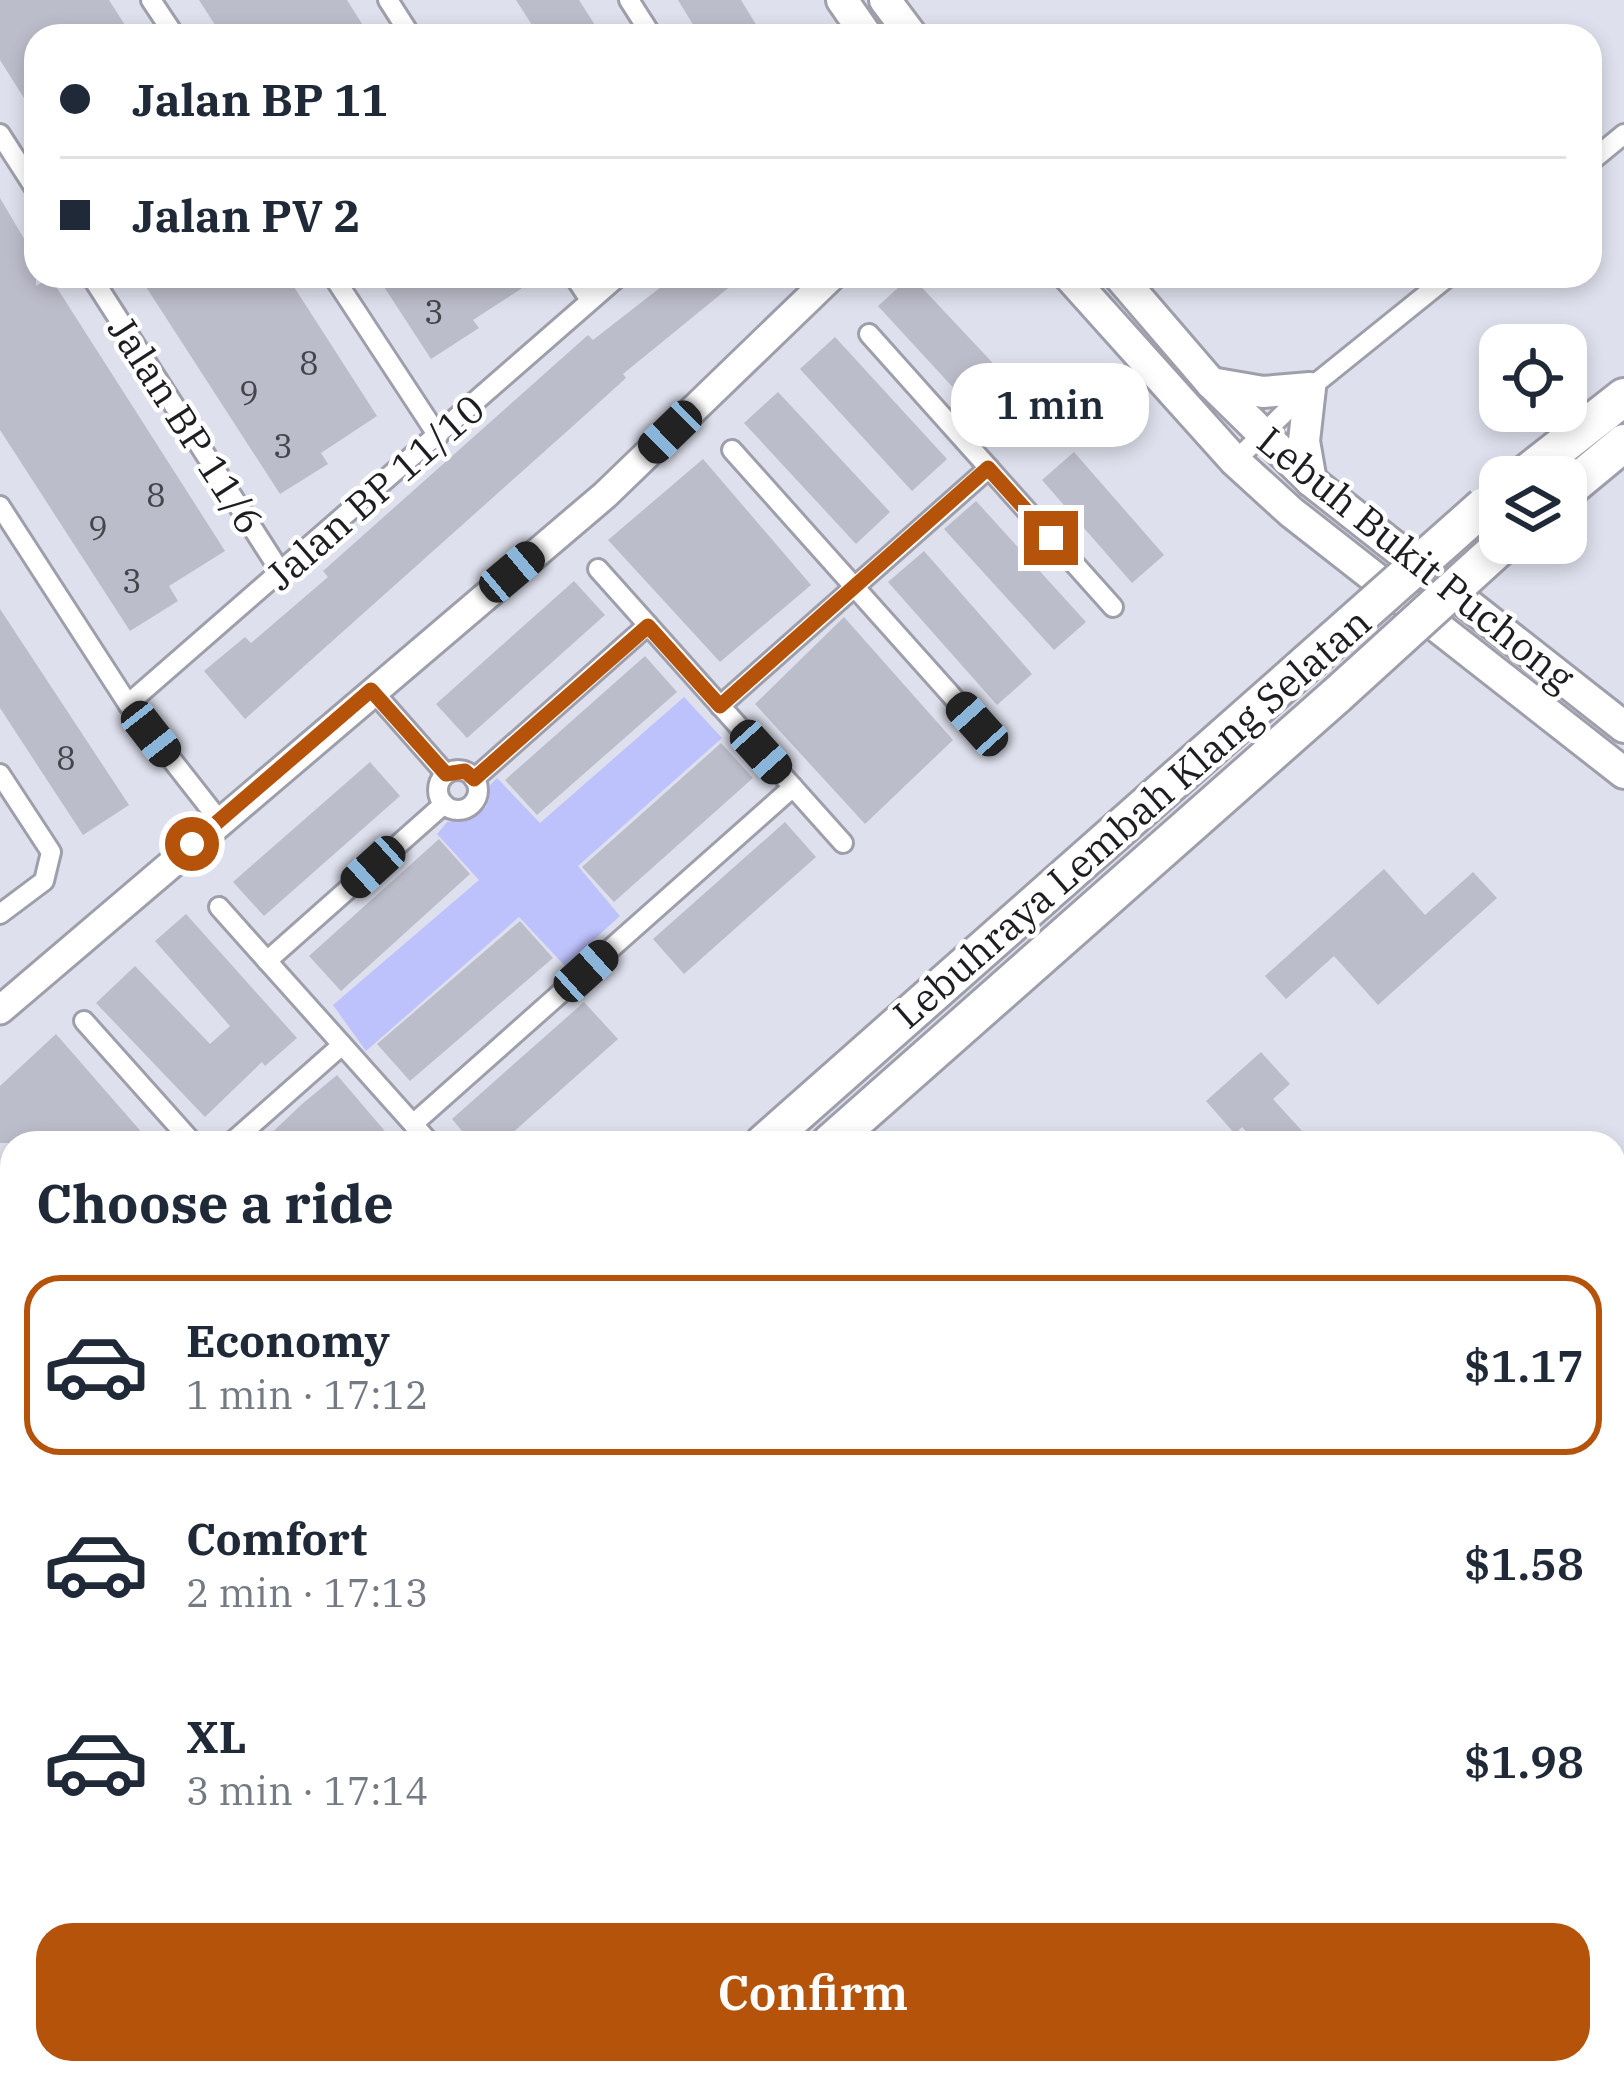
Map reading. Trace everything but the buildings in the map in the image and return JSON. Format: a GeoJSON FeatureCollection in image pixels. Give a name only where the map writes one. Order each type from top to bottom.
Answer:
{"type":"FeatureCollection","features":[{"type":"Feature","properties":{"kind":"highway"},"geometry":{"type":"LineString","coordinates":[[1549,456],[1624,397]]}},
{"type":"Feature","properties":{"kind":"highway"},"geometry":{"type":"LineString","coordinates":[[1587,473],[1624,443]]}},
{"type":"Feature","properties":{"kind":"highway","name":"Lebuhraya Lembah Klang Selatan"},"geometry":{"type":"LineString","coordinates":[[778,1131],[1479,511]]}},
{"type":"Feature","properties":{"kind":"highway","name":"Lebuhraya Lembah Klang Selatan"},"geometry":{"type":"LineString","coordinates":[[844,1131],[1481,564]]}},
{"type":"Feature","properties":{"kind":"main road","name":"Lebuh Bukit Puchong"},"geometry":{"type":"LineString","coordinates":[[1081,288],[1234,461],[1624,773]]}},
{"type":"Feature","properties":{"kind":"main road","name":"Lebuh Bukit Puchong"},"geometry":{"type":"LineString","coordinates":[[1129,288],[1211,383],[1310,481],[1624,728]]}},
{"type":"Feature","properties":{"kind":"main road"},"geometry":{"type":"LineString","coordinates":[[1211,383],[1262,392],[1310,388],[1304,441],[1310,481]]}},
{"type":"Feature","properties":{"kind":"street"},"geometry":{"type":"LineString","coordinates":[[0,134],[24,171]]}},
{"type":"Feature","properties":{"kind":"street","name":"Jalan BP 11/6"},"geometry":{"type":"LineString","coordinates":[[99,288],[282,574]]}},
{"type":"Feature","properties":{"kind":"street"},"geometry":{"type":"LineString","coordinates":[[341,288],[438,436]]}},
{"type":"Feature","properties":{"kind":"street"},"geometry":{"type":"LineString","coordinates":[[582,288],[590,300]]}},
{"type":"Feature","properties":{"kind":"street","name":"Jalan BP 11/10"},"geometry":{"type":"LineString","coordinates":[[128,704],[604,288]]}},
{"type":"Feature","properties":{"kind":"street"},"geometry":{"type":"LineString","coordinates":[[0,1010],[605,495],[820,288]]}},
{"type":"Feature","properties":{"kind":"street"},"geometry":{"type":"LineString","coordinates":[[1234,461],[1310,388],[1434,288]]}},
{"type":"Feature","properties":{"kind":"street"},"geometry":{"type":"LineString","coordinates":[[868,334],[1113,607]]}},
{"type":"Feature","properties":{"kind":"street"},"geometry":{"type":"LineString","coordinates":[[731,450],[977,724]]}},
{"type":"Feature","properties":{"kind":"street"},"geometry":{"type":"LineString","coordinates":[[720,706],[988,468]]}},
{"type":"Feature","properties":{"kind":"street"},"geometry":{"type":"LineString","coordinates":[[0,506],[128,704],[219,820]]}},
{"type":"Feature","properties":{"kind":"street"},"geometry":{"type":"LineString","coordinates":[[598,569],[843,843]]}},
{"type":"Feature","properties":{"kind":"street"},"geometry":{"type":"LineString","coordinates":[[474,779],[648,626]]}},
{"type":"Feature","properties":{"kind":"street"},"geometry":{"type":"LineString","coordinates":[[371,690],[446,774]]}},
{"type":"Feature","properties":{"kind":"street"},"geometry":{"type":"LineString","coordinates":[[465,771],[474,779],[478,791],[468,807],[456,810],[444,804],[438,788],[446,774],[465,771]]}},
{"type":"Feature","properties":{"kind":"street"},"geometry":{"type":"LineString","coordinates":[[0,774],[51,852],[44,881],[0,914]]}},
{"type":"Feature","properties":{"kind":"street"},"geometry":{"type":"LineString","coordinates":[[413,1124],[793,787]]}},
{"type":"Feature","properties":{"kind":"street"},"geometry":{"type":"LineString","coordinates":[[267,961],[444,804]]}},
{"type":"Feature","properties":{"kind":"street"},"geometry":{"type":"LineString","coordinates":[[219,907],[419,1131]]}},
{"type":"Feature","properties":{"kind":"street"},"geometry":{"type":"LineString","coordinates":[[84,1021],[182,1131]]}},
{"type":"Feature","properties":{"kind":"street"},"geometry":{"type":"LineString","coordinates":[[245,1131],[342,1045]]}},
{"type":"Feature","properties":{"kind":"shaded area"},"geometry":{"type":"Polygon","coordinates":[[[684,697],[722,738],[578,866],[620,916],[565,966],[519,917],[366,1051],[333,1005],[479,880],[437,834],[447,822],[475,817],[486,807],[490,785],[497,778],[540,823],[684,697]]]}},
{"type":"Feature","properties":{"kind":"route"},"geometry":{"type":"LineString","coordinates":[[192,844],[371,690],[446,774],[465,771],[474,779],[648,626],[720,706],[988,468],[1051,538]]}}]}
